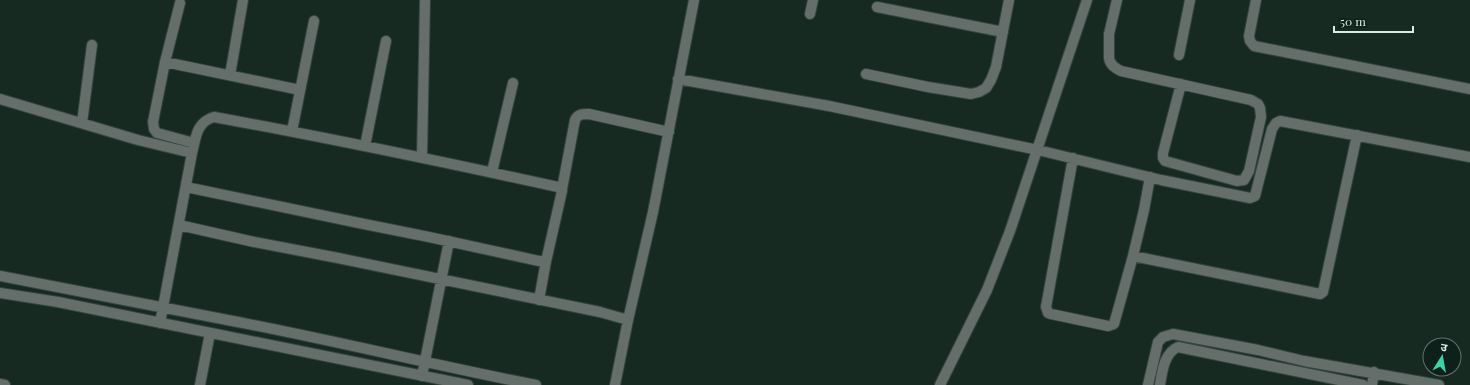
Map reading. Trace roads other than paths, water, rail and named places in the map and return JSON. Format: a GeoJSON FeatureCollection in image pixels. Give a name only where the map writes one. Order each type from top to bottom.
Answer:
{"type":"FeatureCollection","features":[{"type":"Feature","properties":{"kind":"street"},"geometry":{"type":"LineString","coordinates":[[230,75],[244,0]]}},
{"type":"Feature","properties":{"kind":"street"},"geometry":{"type":"LineString","coordinates":[[422,157],[425,0]]}},
{"type":"Feature","properties":{"kind":"street"},"geometry":{"type":"LineString","coordinates":[[615,385],[628,320],[653,212],[694,0]]}},
{"type":"Feature","properties":{"kind":"street"},"geometry":{"type":"LineString","coordinates":[[810,14],[813,0]]}},
{"type":"Feature","properties":{"kind":"street"},"geometry":{"type":"LineString","coordinates":[[866,74],[928,88],[971,94],[979,92],[986,88],[996,67],[1009,0]]}},
{"type":"Feature","properties":{"kind":"street"},"geometry":{"type":"LineString","coordinates":[[940,385],[987,290],[1010,231],[1087,0]]}},
{"type":"Feature","properties":{"kind":"street"},"geometry":{"type":"LineString","coordinates":[[1117,0],[1109,34],[1110,62],[1113,66],[1121,71],[1242,97],[1258,104],[1261,117],[1250,171],[1244,180],[1237,181],[1165,161],[1163,158],[1181,84]]}},
{"type":"Feature","properties":{"kind":"street"},"geometry":{"type":"LineString","coordinates":[[1179,55],[1190,0]]}},
{"type":"Feature","properties":{"kind":"street"},"geometry":{"type":"LineString","coordinates":[[1256,0],[1249,36],[1250,41],[1254,46],[1470,89]]}},
{"type":"Feature","properties":{"kind":"street"},"geometry":{"type":"LineString","coordinates":[[180,3],[165,62],[153,122],[154,129],[157,133],[193,148]]}},
{"type":"Feature","properties":{"kind":"street"},"geometry":{"type":"LineString","coordinates":[[877,7],[1003,32]]}},
{"type":"Feature","properties":{"kind":"street"},"geometry":{"type":"LineString","coordinates":[[292,131],[314,21]]}},
{"type":"Feature","properties":{"kind":"street"},"geometry":{"type":"LineString","coordinates":[[365,146],[386,41]]}},
{"type":"Feature","properties":{"kind":"street"},"geometry":{"type":"LineString","coordinates":[[82,123],[92,45]]}},
{"type":"Feature","properties":{"kind":"street"},"geometry":{"type":"LineString","coordinates":[[165,62],[300,90]]}},
{"type":"Feature","properties":{"kind":"street"},"geometry":{"type":"LineString","coordinates":[[678,79],[829,106],[1038,150],[1150,177],[1250,198],[1255,196],[1272,129],[1276,123],[1280,121],[1470,157]]}},
{"type":"Feature","properties":{"kind":"street"},"geometry":{"type":"LineString","coordinates":[[492,172],[513,83]]}},
{"type":"Feature","properties":{"kind":"street"},"geometry":{"type":"LineString","coordinates":[[0,99],[138,140],[193,148]]}},
{"type":"Feature","properties":{"kind":"street"},"geometry":{"type":"LineString","coordinates":[[539,300],[546,261],[556,221],[574,120],[577,116],[581,114],[589,114],[669,132]]}},
{"type":"Feature","properties":{"kind":"street"},"geometry":{"type":"LineString","coordinates":[[160,323],[193,148],[199,128],[207,119],[214,117],[292,131],[492,172],[562,189]]}},
{"type":"Feature","properties":{"kind":"street"},"geometry":{"type":"LineString","coordinates":[[1133,256],[1320,294],[1323,292],[1357,135]]}},
{"type":"Feature","properties":{"kind":"street"},"geometry":{"type":"LineString","coordinates":[[1073,158],[1046,307],[1048,313],[1101,325],[1112,326],[1116,320],[1133,256],[1150,177]]}},
{"type":"Feature","properties":{"kind":"street"},"geometry":{"type":"LineString","coordinates":[[186,187],[539,261],[546,261]]}},
{"type":"Feature","properties":{"kind":"street"},"geometry":{"type":"LineString","coordinates":[[179,225],[254,242],[600,312],[628,320]]}},
{"type":"Feature","properties":{"kind":"street"},"geometry":{"type":"LineString","coordinates":[[422,376],[449,241]]}},
{"type":"Feature","properties":{"kind":"street"},"geometry":{"type":"LineString","coordinates":[[0,276],[243,322],[468,372],[536,385]]}},
{"type":"Feature","properties":{"kind":"street"},"geometry":{"type":"LineString","coordinates":[[0,293],[58,302],[464,385]]}},
{"type":"Feature","properties":{"kind":"street"},"geometry":{"type":"LineString","coordinates":[[200,385],[210,333]]}},
{"type":"Feature","properties":{"kind":"street"},"geometry":{"type":"LineString","coordinates":[[1148,385],[1158,342],[1163,337],[1173,334],[1258,350],[1304,361],[1374,372],[1439,385]]}},
{"type":"Feature","properties":{"kind":"street"},"geometry":{"type":"LineString","coordinates":[[1163,337],[1171,351]]}},
{"type":"Feature","properties":{"kind":"street"},"geometry":{"type":"LineString","coordinates":[[1160,385],[1167,356],[1171,351],[1178,347],[1363,385]]}},
{"type":"Feature","properties":{"kind":"street"},"geometry":{"type":"LineString","coordinates":[[1372,385],[1374,372]]}},
{"type":"Feature","properties":{"kind":"street"},"geometry":{"type":"LineString","coordinates":[[0,384],[4,385]]}}]}
